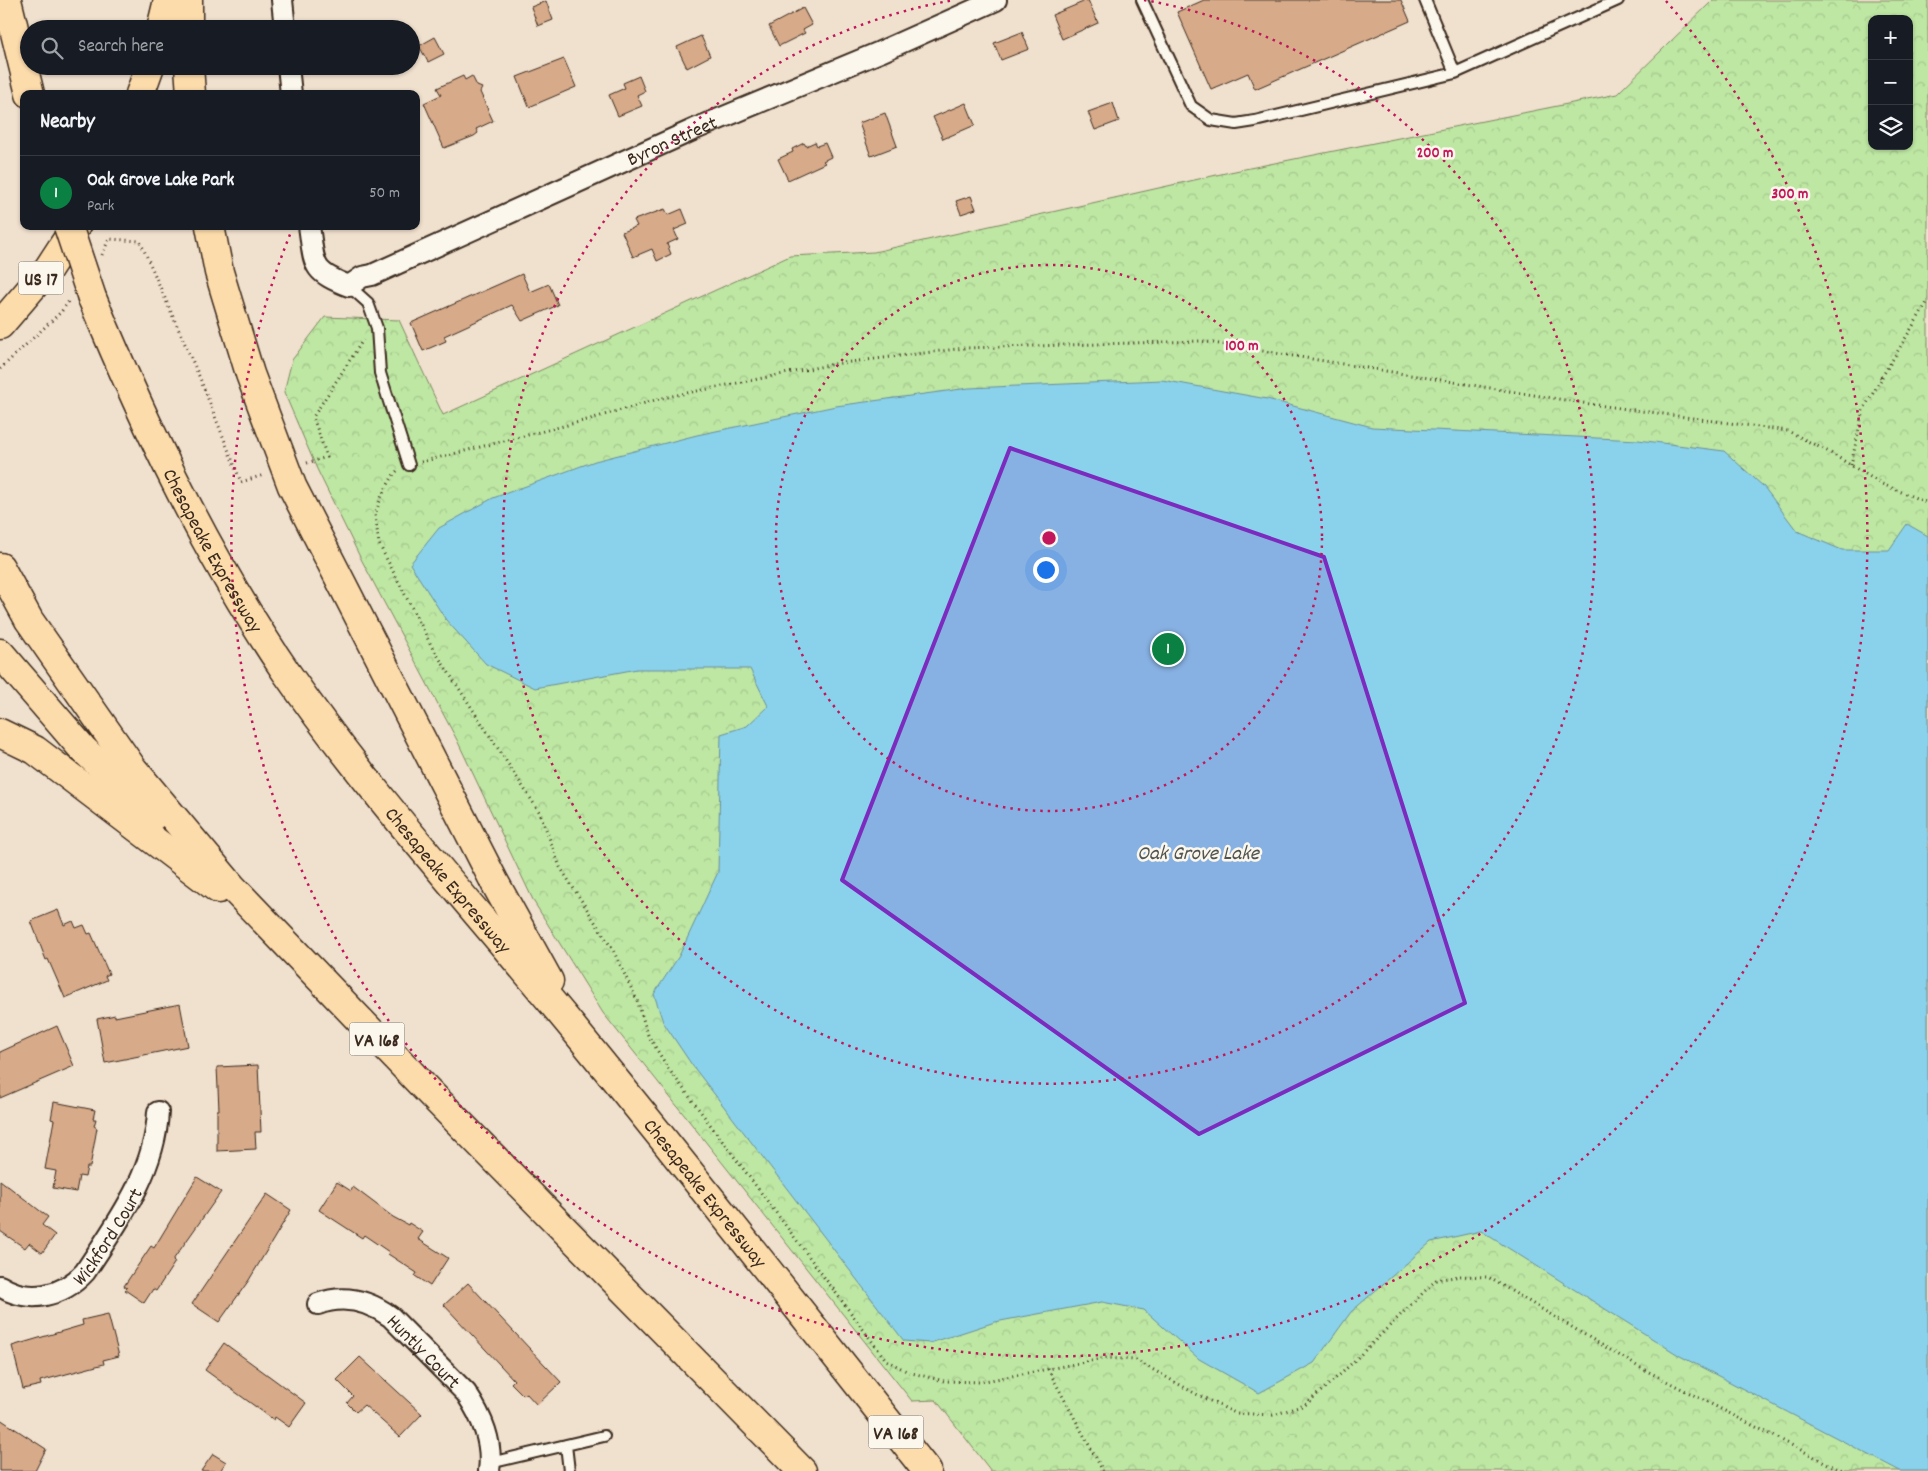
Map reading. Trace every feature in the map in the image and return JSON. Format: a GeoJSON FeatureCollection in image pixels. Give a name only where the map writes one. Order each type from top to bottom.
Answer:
{"type":"FeatureCollection","features":[{"type":"Feature","properties":{"kind":"highway"},"geometry":{"type":"LineString","coordinates":[[7,0],[20,53]]}},
{"type":"Feature","properties":{"kind":"highway"},"geometry":{"type":"LineString","coordinates":[[21,0],[21,20]]}},
{"type":"Feature","properties":{"kind":"highway"},"geometry":{"type":"LineString","coordinates":[[152,20],[153,0]]}},
{"type":"Feature","properties":{"kind":"highway"},"geometry":{"type":"LineString","coordinates":[[163,20],[168,0]]}},
{"type":"Feature","properties":{"kind":"highway"},"geometry":{"type":"LineString","coordinates":[[188,0],[188,20]]}},
{"type":"Feature","properties":{"kind":"highway"},"geometry":{"type":"LineString","coordinates":[[26,75],[30,90]]}},
{"type":"Feature","properties":{"kind":"highway"},"geometry":{"type":"LineString","coordinates":[[190,75],[191,90]]}},
{"type":"Feature","properties":{"kind":"highway","name":"Chesapeake Expressway"},"geometry":{"type":"LineString","coordinates":[[69,230],[82,297],[178,486],[229,580],[288,674],[359,768],[456,889],[577,1033],[928,1471]]}},
{"type":"Feature","properties":{"kind":"highway","name":"US 17"},"geometry":{"type":"LineString","coordinates":[[0,325],[48,269],[73,230]]}},
{"type":"Feature","properties":{"kind":"highway","name":"VA 168"},"geometry":{"type":"LineString","coordinates":[[211,230],[219,272],[250,374],[292,486],[495,883],[577,1033]]}},
{"type":"Feature","properties":{"kind":"highway","name":"VA 168"},"geometry":{"type":"LineString","coordinates":[[0,567],[29,620],[133,769],[232,887],[296,956],[802,1471]]}},
{"type":"Feature","properties":{"kind":"highway"},"geometry":{"type":"LineString","coordinates":[[0,653],[82,748],[232,887]]}},
{"type":"Feature","properties":{"kind":"highway"},"geometry":{"type":"LineString","coordinates":[[0,732],[35,750],[204,877],[296,956]]}},
{"type":"Feature","properties":{"kind":"street"},"geometry":{"type":"LineString","coordinates":[[282,0],[284,20]]}},
{"type":"Feature","properties":{"kind":"street","name":"Byron Street"},"geometry":{"type":"LineString","coordinates":[[349,286],[362,278],[695,129],[880,52],[996,0]]}},
{"type":"Feature","properties":{"kind":"street"},"geometry":{"type":"LineString","coordinates":[[289,75],[291,90]]}},
{"type":"Feature","properties":{"kind":"street"},"geometry":{"type":"LineString","coordinates":[[311,230],[315,265],[325,276],[349,286]]}},
{"type":"Feature","properties":{"kind":"street","name":"Wickford Court"},"geometry":{"type":"LineString","coordinates":[[0,1286],[12,1292],[42,1296],[58,1292],[75,1282],[85,1272],[133,1196],[152,1152],[158,1112]]}},
{"type":"Feature","properties":{"kind":"street","name":"Huntly Court"},"geometry":{"type":"LineString","coordinates":[[318,1304],[344,1299],[362,1301],[379,1308],[391,1317],[466,1393],[483,1421],[490,1463]]}},
{"type":"Feature","properties":{"kind":"lane"},"geometry":{"type":"LineString","coordinates":[[1142,0],[1191,106],[1211,120],[1236,124],[1455,73],[1618,0]]}},
{"type":"Feature","properties":{"kind":"lane"},"geometry":{"type":"LineString","coordinates":[[1425,0],[1455,73]]}},
{"type":"Feature","properties":{"kind":"lane"},"geometry":{"type":"LineString","coordinates":[[349,286],[368,303],[377,328],[380,372],[409,464]]}},
{"type":"Feature","properties":{"kind":"lane"},"geometry":{"type":"LineString","coordinates":[[490,1463],[604,1436]]}},
{"type":"Feature","properties":{"kind":"lane"},"geometry":{"type":"LineString","coordinates":[[566,1445],[569,1471]]}},
{"type":"Feature","properties":{"kind":"path"},"geometry":{"type":"LineString","coordinates":[[101,257],[109,239],[140,241],[199,376],[241,482],[265,474]]}},
{"type":"Feature","properties":{"kind":"path"},"geometry":{"type":"LineString","coordinates":[[0,368],[61,312],[82,297]]}},
{"type":"Feature","properties":{"kind":"path"},"geometry":{"type":"LineString","coordinates":[[1852,465],[1863,410],[1928,301]]}},
{"type":"Feature","properties":{"kind":"path"},"geometry":{"type":"LineString","coordinates":[[304,464],[328,457],[313,417],[365,336]]}},
{"type":"Feature","properties":{"kind":"path"},"geometry":{"type":"LineString","coordinates":[[1842,1471],[1637,1366],[1488,1277],[1461,1276],[1436,1280],[1343,1372],[1305,1404],[1273,1415],[1235,1413],[1196,1394],[1136,1360],[1106,1358],[980,1382],[944,1381],[908,1372],[886,1360],[668,1068],[648,1036],[637,1000],[612,950],[560,867],[540,813],[432,647],[379,544],[375,515],[382,495],[394,474],[409,464],[587,420],[662,398],[834,364],[966,348],[1201,341],[1583,403],[1788,431],[1852,465],[1882,484],[1928,503]]}},
{"type":"Feature","properties":{"kind":"path"},"geometry":{"type":"LineString","coordinates":[[1878,375],[1882,378]]}},
{"type":"Feature","properties":{"kind":"path"},"geometry":{"type":"LineString","coordinates":[[1048,1369],[1103,1471]]}},
{"type":"Feature","properties":{"kind":"highlighted area"},"geometry":{"type":"Polygon","coordinates":[[[1010,448],[1324,557],[1465,1003],[1199,1134],[842,880],[1010,448]]]}},
{"type":"Feature","properties":{"kind":"green space","name":"Oak Grove Lake"},"geometry":{"type":"Polygon","coordinates":[[[1713,0],[1928,0],[1928,1471],[991,1471],[936,1400],[912,1401],[603,1013],[534,902],[457,740],[360,557],[317,469],[284,392],[292,360],[325,317],[399,320],[443,415],[790,256],[874,252],[1230,172],[1617,94],[1713,0]]]}},
{"type":"Feature","properties":{"kind":"water","name":"Oak Grove Lake"},"geometry":{"type":"Polygon","coordinates":[[[1162,380],[1267,399],[1372,427],[1638,440],[1724,451],[1764,487],[1797,531],[1842,550],[1889,550],[1907,524],[1928,536],[1928,1471],[1900,1471],[1680,1356],[1481,1231],[1431,1242],[1351,1312],[1314,1363],[1259,1393],[1199,1359],[1144,1310],[1102,1302],[995,1322],[930,1343],[904,1341],[692,1065],[663,1022],[654,994],[679,956],[718,872],[721,734],[747,726],[768,706],[750,669],[637,669],[535,688],[486,664],[446,620],[410,564],[439,528],[493,498],[595,461],[697,435],[836,406],[969,388],[1162,380]]]}},
{"type":"Feature","properties":{"kind":"building"},"geometry":{"type":"Polygon","coordinates":[[[1088,0],[1098,23],[1062,39],[1052,15],[1088,0]]]}},
{"type":"Feature","properties":{"kind":"building"},"geometry":{"type":"Polygon","coordinates":[[[1204,0],[1401,0],[1410,21],[1255,89],[1248,73],[1211,89],[1177,12],[1204,0]]]}},
{"type":"Feature","properties":{"kind":"building"},"geometry":{"type":"Polygon","coordinates":[[[546,1],[553,20],[538,26],[531,7],[546,1]]]}},
{"type":"Feature","properties":{"kind":"building"},"geometry":{"type":"Polygon","coordinates":[[[803,8],[812,25],[803,30],[805,33],[779,46],[769,26],[803,8]]]}},
{"type":"Feature","properties":{"kind":"building"},"geometry":{"type":"Polygon","coordinates":[[[1022,32],[1029,49],[1001,60],[994,43],[1022,32]]]}},
{"type":"Feature","properties":{"kind":"building"},"geometry":{"type":"Polygon","coordinates":[[[701,36],[710,56],[687,68],[677,47],[701,36]]]}},
{"type":"Feature","properties":{"kind":"building"},"geometry":{"type":"Polygon","coordinates":[[[435,37],[444,54],[428,62],[420,45],[435,37]]]}},
{"type":"Feature","properties":{"kind":"building"},"geometry":{"type":"Polygon","coordinates":[[[564,59],[576,87],[529,107],[517,77],[564,59]]]}},
{"type":"Feature","properties":{"kind":"building"},"geometry":{"type":"Polygon","coordinates":[[[463,76],[465,80],[472,76],[477,86],[482,88],[480,92],[493,121],[476,129],[478,133],[474,136],[444,148],[424,103],[441,95],[437,88],[463,76]]]}},
{"type":"Feature","properties":{"kind":"building"},"geometry":{"type":"Polygon","coordinates":[[[639,76],[645,91],[637,95],[642,106],[618,116],[609,95],[625,88],[623,83],[639,76]]]}},
{"type":"Feature","properties":{"kind":"building"},"geometry":{"type":"Polygon","coordinates":[[[966,103],[975,125],[943,139],[933,117],[966,103]]]}},
{"type":"Feature","properties":{"kind":"building"},"geometry":{"type":"Polygon","coordinates":[[[1113,103],[1119,121],[1095,130],[1088,112],[1113,103]]]}},
{"type":"Feature","properties":{"kind":"building"},"geometry":{"type":"Polygon","coordinates":[[[885,113],[897,146],[871,156],[859,123],[885,113]]]}},
{"type":"Feature","properties":{"kind":"building"},"geometry":{"type":"Polygon","coordinates":[[[815,142],[817,146],[825,143],[831,157],[823,161],[825,163],[788,180],[778,159],[793,152],[792,149],[804,143],[806,146],[815,142]]]}},
{"type":"Feature","properties":{"kind":"building"},"geometry":{"type":"Polygon","coordinates":[[[971,196],[976,209],[961,214],[956,201],[971,196]]]}},
{"type":"Feature","properties":{"kind":"building"},"geometry":{"type":"Polygon","coordinates":[[[665,209],[668,215],[682,209],[688,224],[674,230],[678,239],[667,244],[671,254],[657,261],[652,249],[633,257],[622,232],[637,226],[634,220],[665,209]]]}},
{"type":"Feature","properties":{"kind":"building"},"geometry":{"type":"Polygon","coordinates":[[[522,274],[530,292],[549,284],[558,305],[522,321],[512,305],[444,336],[446,341],[423,351],[411,323],[522,274]]]}},
{"type":"Feature","properties":{"kind":"building"},"geometry":{"type":"Polygon","coordinates":[[[58,910],[64,925],[73,921],[76,928],[84,925],[88,934],[91,933],[109,974],[105,976],[107,980],[65,998],[48,959],[46,960],[31,921],[58,910]]]}},
{"type":"Feature","properties":{"kind":"building"},"geometry":{"type":"Polygon","coordinates":[[[180,1004],[188,1046],[105,1063],[97,1019],[180,1004]]]}},
{"type":"Feature","properties":{"kind":"building"},"geometry":{"type":"Polygon","coordinates":[[[57,1026],[74,1066],[0,1098],[0,1052],[57,1026]]]}},
{"type":"Feature","properties":{"kind":"building"},"geometry":{"type":"Polygon","coordinates":[[[258,1065],[261,1132],[255,1132],[256,1149],[217,1151],[217,1110],[219,1110],[217,1067],[258,1065]]]}},
{"type":"Feature","properties":{"kind":"building"},"geometry":{"type":"Polygon","coordinates":[[[54,1102],[95,1110],[93,1119],[96,1119],[94,1126],[97,1128],[90,1167],[87,1167],[85,1177],[79,1176],[76,1192],[53,1188],[56,1171],[45,1169],[54,1120],[51,1119],[54,1102]]]}},
{"type":"Feature","properties":{"kind":"building"},"geometry":{"type":"Polygon","coordinates":[[[197,1177],[221,1192],[173,1260],[175,1262],[156,1291],[153,1289],[144,1303],[125,1290],[127,1288],[124,1286],[151,1246],[154,1248],[197,1177]]]}},
{"type":"Feature","properties":{"kind":"building"},"geometry":{"type":"Polygon","coordinates":[[[0,1180],[48,1217],[42,1225],[55,1235],[42,1253],[29,1243],[25,1248],[0,1231],[0,1180]]]}},
{"type":"Feature","properties":{"kind":"building"},"geometry":{"type":"Polygon","coordinates":[[[337,1182],[351,1191],[353,1187],[393,1217],[408,1225],[409,1223],[423,1232],[418,1239],[448,1258],[430,1286],[415,1276],[417,1273],[388,1254],[389,1252],[364,1235],[362,1238],[319,1210],[337,1182]]]}},
{"type":"Feature","properties":{"kind":"building"},"geometry":{"type":"Polygon","coordinates":[[[267,1194],[291,1210],[249,1280],[219,1322],[192,1304],[267,1194]]]}},
{"type":"Feature","properties":{"kind":"building"},"geometry":{"type":"Polygon","coordinates":[[[468,1283],[561,1382],[537,1405],[526,1393],[523,1395],[511,1383],[514,1380],[444,1305],[468,1283]]]}},
{"type":"Feature","properties":{"kind":"building"},"geometry":{"type":"Polygon","coordinates":[[[108,1314],[119,1356],[103,1360],[104,1364],[40,1381],[41,1385],[23,1389],[12,1346],[83,1325],[82,1320],[108,1314]]]}},
{"type":"Feature","properties":{"kind":"building"},"geometry":{"type":"Polygon","coordinates":[[[224,1343],[306,1403],[289,1427],[275,1417],[274,1420],[205,1370],[224,1343]]]}},
{"type":"Feature","properties":{"kind":"building"},"geometry":{"type":"Polygon","coordinates":[[[360,1357],[422,1414],[400,1437],[364,1405],[356,1412],[347,1403],[353,1396],[337,1380],[360,1357]]]}},
{"type":"Feature","properties":{"kind":"building"},"geometry":{"type":"Polygon","coordinates":[[[0,1419],[46,1449],[35,1471],[0,1471],[0,1419]]]}},
{"type":"Feature","properties":{"kind":"building"},"geometry":{"type":"Polygon","coordinates":[[[213,1454],[226,1462],[220,1471],[201,1471],[213,1454]]]}},
{"type":"Feature","properties":{"kind":"place","name":"Oak Grove Lake Park"},"geometry":{"type":"Point","coordinates":[1168,649]}}]}
